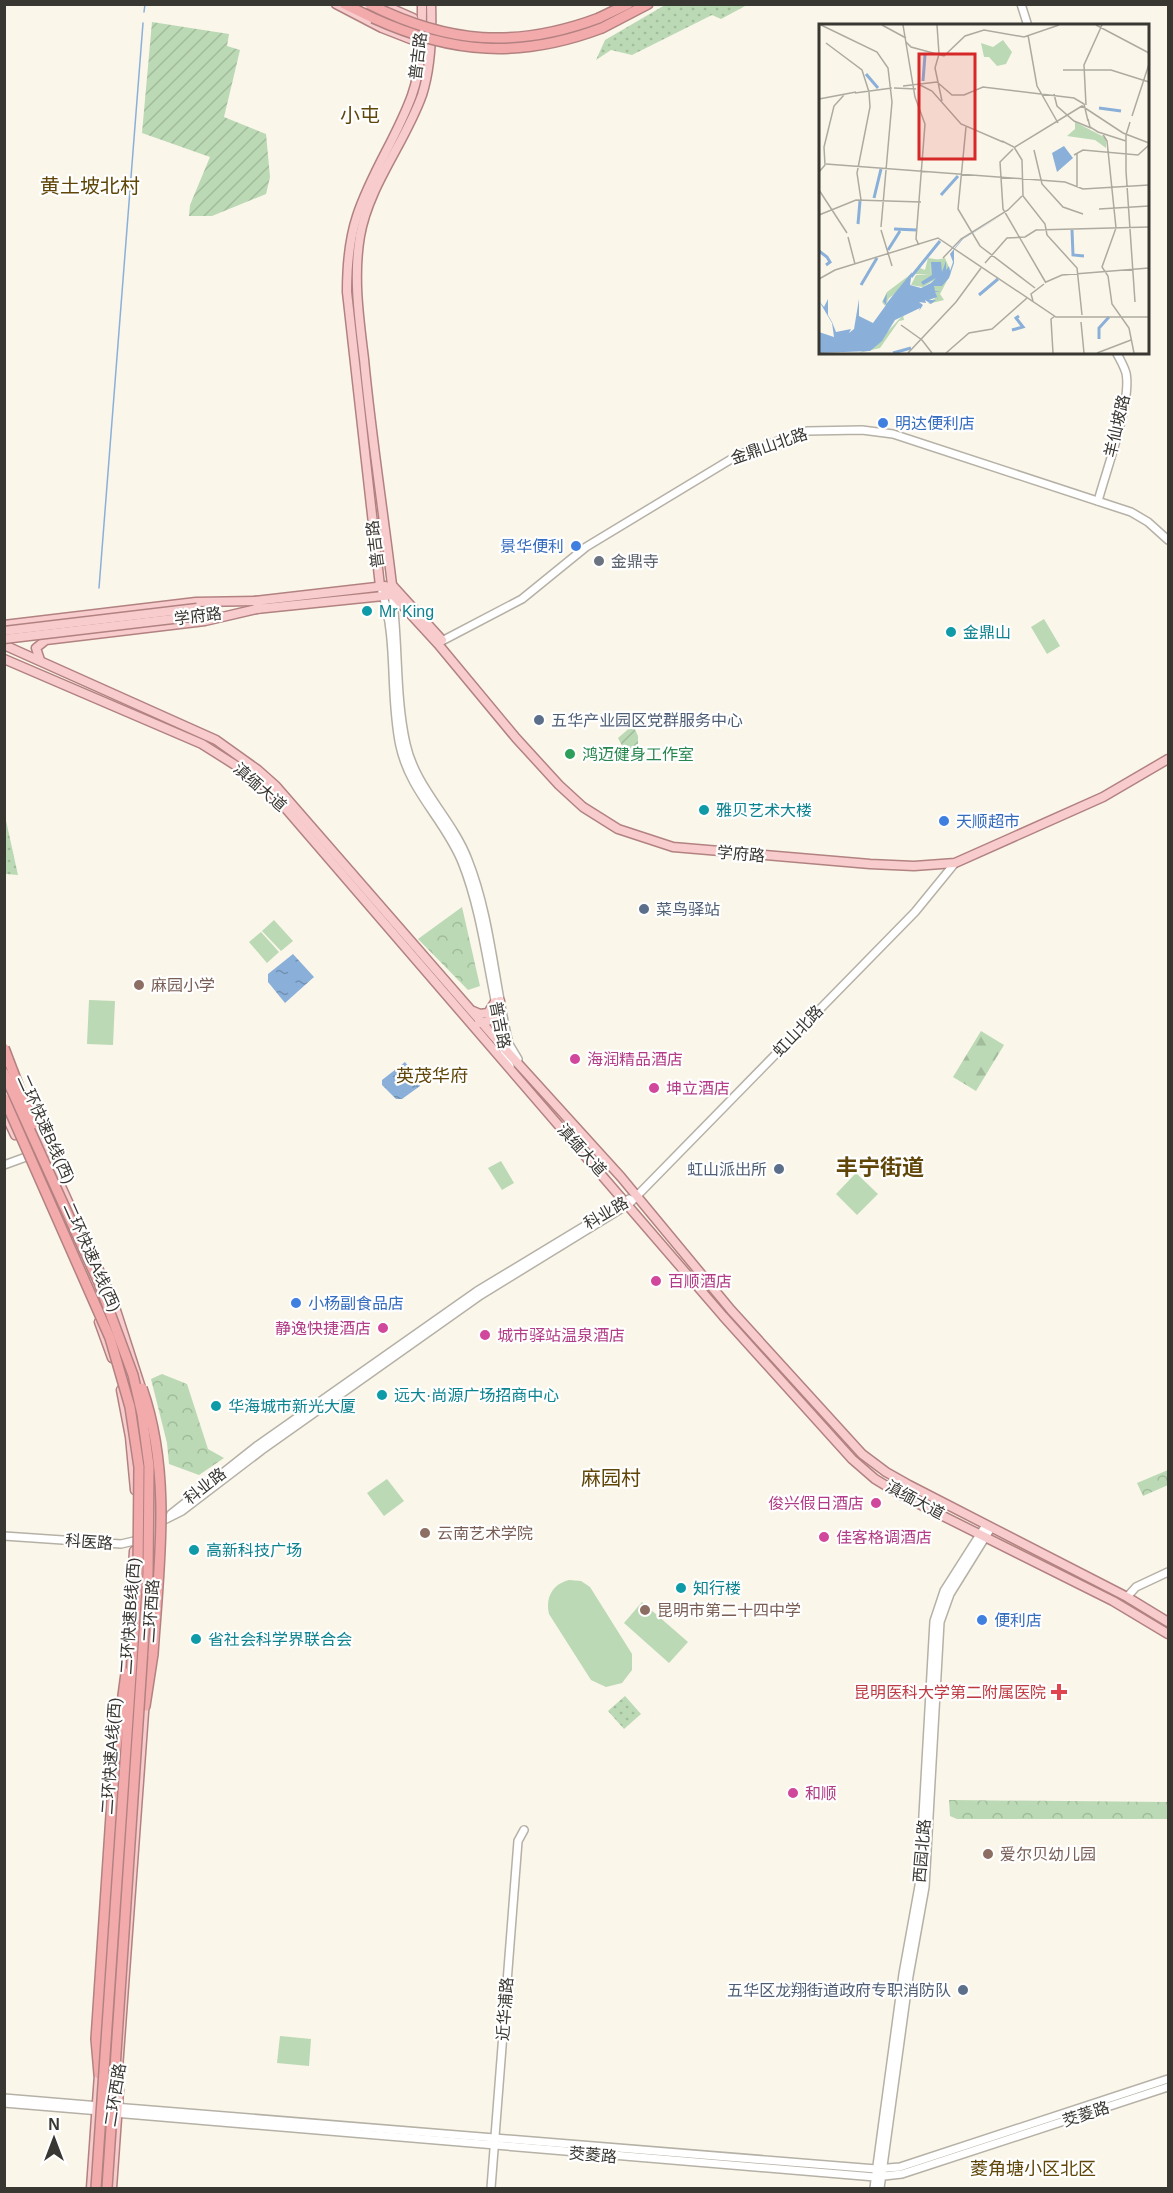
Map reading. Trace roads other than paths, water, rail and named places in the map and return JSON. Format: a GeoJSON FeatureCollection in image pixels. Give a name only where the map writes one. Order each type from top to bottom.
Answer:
{"type":"FeatureCollection","features":[{"type":"Feature","properties":{"kind":"highway"},"geometry":{"type":"LineString","coordinates":[[346,4],[374,8],[436,42],[488,49],[548,44],[648,4]]}},
{"type":"Feature","properties":{"kind":"highway"},"geometry":{"type":"LineString","coordinates":[[600,23],[628,4]]}},
{"type":"Feature","properties":{"kind":"highway"},"geometry":{"type":"LineString","coordinates":[[4,1048],[48,1169]]}},
{"type":"Feature","properties":{"kind":"highway","name":"二环快速B线(西)"},"geometry":{"type":"LineString","coordinates":[[4,1073],[123,1344],[136,1384],[146,1434],[150,1527],[106,2188]]}},
{"type":"Feature","properties":{"kind":"highway","name":"二环快速A线(西)"},"geometry":{"type":"LineString","coordinates":[[4,1098],[102,1317],[128,1397],[137,1446],[140,1489],[135,1621],[97,2188]]}},
{"type":"Feature","properties":{"kind":"highway"},"geometry":{"type":"LineString","coordinates":[[4,1109],[26,1146]]}},
{"type":"Feature","properties":{"kind":"highway"},"geometry":{"type":"LineString","coordinates":[[123,1344],[148,1406],[159,1467],[160,1542],[153,1654],[145,1706]]}},
{"type":"Feature","properties":{"kind":"highway"},"geometry":{"type":"LineString","coordinates":[[99,2074],[96,2045],[117,1734],[135,1621]]}},
{"type":"Feature","properties":{"kind":"main road"},"geometry":{"type":"LineString","coordinates":[[336,4],[382,28],[425,44]]}},
{"type":"Feature","properties":{"kind":"main road","name":"普吉路"},"geometry":{"type":"LineString","coordinates":[[422,4],[426,23]]}},
{"type":"Feature","properties":{"kind":"main road","name":"普吉路"},"geometry":{"type":"LineString","coordinates":[[392,585],[370,420],[357,292],[357,255],[360,233],[370,202],[422,96],[428,74],[425,44],[426,23],[431,4]]}},
{"type":"Feature","properties":{"kind":"main road"},"geometry":{"type":"LineString","coordinates":[[374,8],[426,23]]}},
{"type":"Feature","properties":{"kind":"main road","name":"普吉路"},"geometry":{"type":"LineString","coordinates":[[380,586],[348,303],[349,255],[352,234],[365,195],[412,95],[425,44]]}},
{"type":"Feature","properties":{"kind":"main road","name":"学府路"},"geometry":{"type":"LineString","coordinates":[[4,625],[202,602],[260,605],[392,585],[559,785],[583,807],[618,829],[656,843],[703,851],[914,866],[955,863],[1103,797],[1168,759]]}},
{"type":"Feature","properties":{"kind":"main road","name":"学府路"},"geometry":{"type":"LineString","coordinates":[[380,586],[388,596],[440,642]]}},
{"type":"Feature","properties":{"kind":"main road","name":"学府路"},"geometry":{"type":"LineString","coordinates":[[4,631],[260,605],[388,596]]}},
{"type":"Feature","properties":{"kind":"main road"},"geometry":{"type":"LineString","coordinates":[[42,662],[36,654],[38,645],[59,639],[211,620],[260,605]]}},
{"type":"Feature","properties":{"kind":"main road","name":"学府路"},"geometry":{"type":"LineString","coordinates":[[4,639],[197,612]]}},
{"type":"Feature","properties":{"kind":"main road"},"geometry":{"type":"LineString","coordinates":[[56,619],[51,629],[53,635],[59,639]]}},
{"type":"Feature","properties":{"kind":"main road","name":"滇缅大道"},"geometry":{"type":"LineString","coordinates":[[4,645],[216,740],[258,770],[345,863],[470,1015],[515,1074],[628,1202],[723,1316],[852,1459],[875,1479],[903,1496],[1113,1600],[1168,1635]]}},
{"type":"Feature","properties":{"kind":"main road","name":"滇缅大道"},"geometry":{"type":"LineString","coordinates":[[4,659],[202,744],[254,777],[274,795],[470,1015],[483,1023],[523,1066],[638,1196],[731,1310],[862,1454],[886,1472],[1127,1597],[1168,1622]]}},
{"type":"Feature","properties":{"kind":"main road"},"geometry":{"type":"LineString","coordinates":[[470,1015],[485,1014],[492,1010],[498,1001]]}},
{"type":"Feature","properties":{"kind":"main road"},"geometry":{"type":"LineString","coordinates":[[483,1023],[496,1015],[498,1001]]}},
{"type":"Feature","properties":{"kind":"main road","name":"二环西路"},"geometry":{"type":"LineString","coordinates":[[4,1060],[95,1260],[132,1353],[151,1434],[156,1527],[120,2075],[115,2110],[106,2132],[97,2188]]}},
{"type":"Feature","properties":{"kind":"main road","name":"二环西路"},"geometry":{"type":"LineString","coordinates":[[4,1109],[91,1304],[118,1379],[133,1457],[134,1541],[99,2074],[99,2109],[106,2132],[106,2188]]}},
{"type":"Feature","properties":{"kind":"main road"},"geometry":{"type":"LineString","coordinates":[[91,2188],[99,2109]]}},
{"type":"Feature","properties":{"kind":"main road"},"geometry":{"type":"LineString","coordinates":[[112,2188],[115,2110]]}},
{"type":"Feature","properties":{"kind":"street"},"geometry":{"type":"LineString","coordinates":[[1021,4],[1027,24]]}},
{"type":"Feature","properties":{"kind":"street","name":"羊仙坡路"},"geometry":{"type":"LineString","coordinates":[[1098,501],[1122,412],[1127,383],[1126,373],[1117,354]]}},
{"type":"Feature","properties":{"kind":"street","name":"金鼎山北路"},"geometry":{"type":"LineString","coordinates":[[440,642],[522,599],[586,547],[714,468],[738,455],[807,431],[862,430],[893,434],[1140,517],[1168,540]]}},
{"type":"Feature","properties":{"kind":"street","name":"普吉路"},"geometry":{"type":"LineString","coordinates":[[392,585],[388,596],[388,617],[396,725],[401,749],[416,789],[447,834],[462,861],[471,888],[509,1044],[523,1066]]}},
{"type":"Feature","properties":{"kind":"street","name":"虹山北路"},"geometry":{"type":"LineString","coordinates":[[638,1196],[915,912],[955,863]]}},
{"type":"Feature","properties":{"kind":"street","name":"普吉路"},"geometry":{"type":"LineString","coordinates":[[496,1015],[503,1047],[515,1074]]}},
{"type":"Feature","properties":{"kind":"street"},"geometry":{"type":"LineString","coordinates":[[4,1165],[26,1157]]}},
{"type":"Feature","properties":{"kind":"street","name":"科业路"},"geometry":{"type":"LineString","coordinates":[[166,1519],[258,1445],[477,1291],[638,1196]]}},
{"type":"Feature","properties":{"kind":"street","name":"科医路"},"geometry":{"type":"LineString","coordinates":[[4,1536],[121,1544],[134,1541],[166,1519]]}},
{"type":"Feature","properties":{"kind":"street","name":"西园北路"},"geometry":{"type":"LineString","coordinates":[[880,2188],[879,2173],[903,1974],[920,1903],[933,1670],[940,1622],[946,1603],[988,1526]]}},
{"type":"Feature","properties":{"kind":"street"},"geometry":{"type":"LineString","coordinates":[[1127,1597],[1136,1587],[1168,1572]]}},
{"type":"Feature","properties":{"kind":"street","name":"近华浦路"},"geometry":{"type":"LineString","coordinates":[[491,2188],[518,1841],[524,1830]]}},
{"type":"Feature","properties":{"kind":"street","name":"茭菱路"},"geometry":{"type":"LineString","coordinates":[[879,2173],[1168,2079]]}},
{"type":"Feature","properties":{"kind":"street","name":"茭菱路"},"geometry":{"type":"LineString","coordinates":[[4,2103],[902,2174],[1168,2087]]}},
{"type":"Feature","properties":{"kind":"street","name":"茭菱路"},"geometry":{"type":"LineString","coordinates":[[4,2098],[99,2109]]}},
{"type":"Feature","properties":{"kind":"street","name":"西园北路"},"geometry":{"type":"LineString","coordinates":[[874,2188],[879,2173]]}},
{"type":"Feature","properties":{"kind":"water"},"geometry":{"type":"Polygon","coordinates":[[[293,954],[314,977],[285,1003],[268,982],[268,974],[293,954]]]}},
{"type":"Feature","properties":{"kind":"water"},"geometry":{"type":"Polygon","coordinates":[[[405,1062],[420,1081],[420,1086],[402,1099],[396,1099],[382,1085],[382,1080],[405,1062]]]}},
{"type":"Feature","properties":{"kind":"waterway"},"geometry":{"type":"LineString","coordinates":[[144,12],[145,4]]}},
{"type":"Feature","properties":{"kind":"waterway"},"geometry":{"type":"LineString","coordinates":[[99,588],[143,23]]}},
{"type":"Feature","properties":{"kind":"place","name":"明达便利店"},"geometry":{"type":"Point","coordinates":[883,423]}},
{"type":"Feature","properties":{"kind":"place","name":"景华便利"},"geometry":{"type":"Point","coordinates":[576,546]}},
{"type":"Feature","properties":{"kind":"place","name":"金鼎寺"},"geometry":{"type":"Point","coordinates":[599,561]}},
{"type":"Feature","properties":{"kind":"place","name":"Mr King"},"geometry":{"type":"Point","coordinates":[367,611]}},
{"type":"Feature","properties":{"kind":"place","name":"金鼎山"},"geometry":{"type":"Point","coordinates":[951,632]}},
{"type":"Feature","properties":{"kind":"place","name":"五华产业园区党群服务中心"},"geometry":{"type":"Point","coordinates":[539,720]}},
{"type":"Feature","properties":{"kind":"place","name":"鸿迈健身工作室"},"geometry":{"type":"Point","coordinates":[570,754]}},
{"type":"Feature","properties":{"kind":"place","name":"雅贝艺术大楼"},"geometry":{"type":"Point","coordinates":[704,810]}},
{"type":"Feature","properties":{"kind":"place","name":"天顺超市"},"geometry":{"type":"Point","coordinates":[944,821]}},
{"type":"Feature","properties":{"kind":"place","name":"菜鸟驿站"},"geometry":{"type":"Point","coordinates":[644,909]}},
{"type":"Feature","properties":{"kind":"place","name":"麻园小学"},"geometry":{"type":"Point","coordinates":[139,985]}},
{"type":"Feature","properties":{"kind":"place","name":"海润精品酒店"},"geometry":{"type":"Point","coordinates":[575,1059]}},
{"type":"Feature","properties":{"kind":"place","name":"坤立酒店"},"geometry":{"type":"Point","coordinates":[654,1088]}},
{"type":"Feature","properties":{"kind":"place","name":"虹山派出所"},"geometry":{"type":"Point","coordinates":[779,1169]}},
{"type":"Feature","properties":{"kind":"place","name":"百顺酒店"},"geometry":{"type":"Point","coordinates":[656,1281]}},
{"type":"Feature","properties":{"kind":"place","name":"小杨副食品店"},"geometry":{"type":"Point","coordinates":[296,1303]}},
{"type":"Feature","properties":{"kind":"place","name":"静逸快捷酒店"},"geometry":{"type":"Point","coordinates":[383,1328]}},
{"type":"Feature","properties":{"kind":"place","name":"城市驿站温泉酒店"},"geometry":{"type":"Point","coordinates":[485,1335]}},
{"type":"Feature","properties":{"kind":"place","name":"远大·尚源广场招商中心"},"geometry":{"type":"Point","coordinates":[382,1395]}},
{"type":"Feature","properties":{"kind":"place","name":"华海城市新光大厦"},"geometry":{"type":"Point","coordinates":[216,1406]}},
{"type":"Feature","properties":{"kind":"place","name":"俊兴假日酒店"},"geometry":{"type":"Point","coordinates":[876,1503]}},
{"type":"Feature","properties":{"kind":"place","name":"云南艺术学院"},"geometry":{"type":"Point","coordinates":[425,1533]}},
{"type":"Feature","properties":{"kind":"place","name":"佳客格调酒店"},"geometry":{"type":"Point","coordinates":[824,1537]}},
{"type":"Feature","properties":{"kind":"place","name":"高新科技广场"},"geometry":{"type":"Point","coordinates":[194,1550]}},
{"type":"Feature","properties":{"kind":"place","name":"知行楼"},"geometry":{"type":"Point","coordinates":[681,1588]}},
{"type":"Feature","properties":{"kind":"place","name":"昆明市第二十四中学"},"geometry":{"type":"Point","coordinates":[645,1610]}},
{"type":"Feature","properties":{"kind":"place","name":"便利店"},"geometry":{"type":"Point","coordinates":[982,1620]}},
{"type":"Feature","properties":{"kind":"place","name":"省社会科学界联合会"},"geometry":{"type":"Point","coordinates":[196,1639]}},
{"type":"Feature","properties":{"kind":"place","name":"昆明医科大学第二附属医院"},"geometry":{"type":"Point","coordinates":[1059,1692]}},
{"type":"Feature","properties":{"kind":"place","name":"和顺"},"geometry":{"type":"Point","coordinates":[793,1793]}},
{"type":"Feature","properties":{"kind":"place","name":"爱尔贝幼儿园"},"geometry":{"type":"Point","coordinates":[988,1854]}},
{"type":"Feature","properties":{"kind":"place","name":"五华区龙翔街道政府专职消防队"},"geometry":{"type":"Point","coordinates":[963,1990]}},
{"type":"Feature","properties":{"kind":"district","name":"小屯"},"geometry":{"type":"Point","coordinates":[360,115]}},
{"type":"Feature","properties":{"kind":"district","name":"黄土坡北村"},"geometry":{"type":"Point","coordinates":[90,186]}},
{"type":"Feature","properties":{"kind":"district","name":"英茂华府"},"geometry":{"type":"Point","coordinates":[432,1076]}},
{"type":"Feature","properties":{"kind":"district","name":"丰宁街道"},"geometry":{"type":"Point","coordinates":[880,1167]}},
{"type":"Feature","properties":{"kind":"district","name":"麻园村"},"geometry":{"type":"Point","coordinates":[611,1478]}},
{"type":"Feature","properties":{"kind":"district","name":"菱角塘小区北区"},"geometry":{"type":"Point","coordinates":[1033,2169]}}]}
